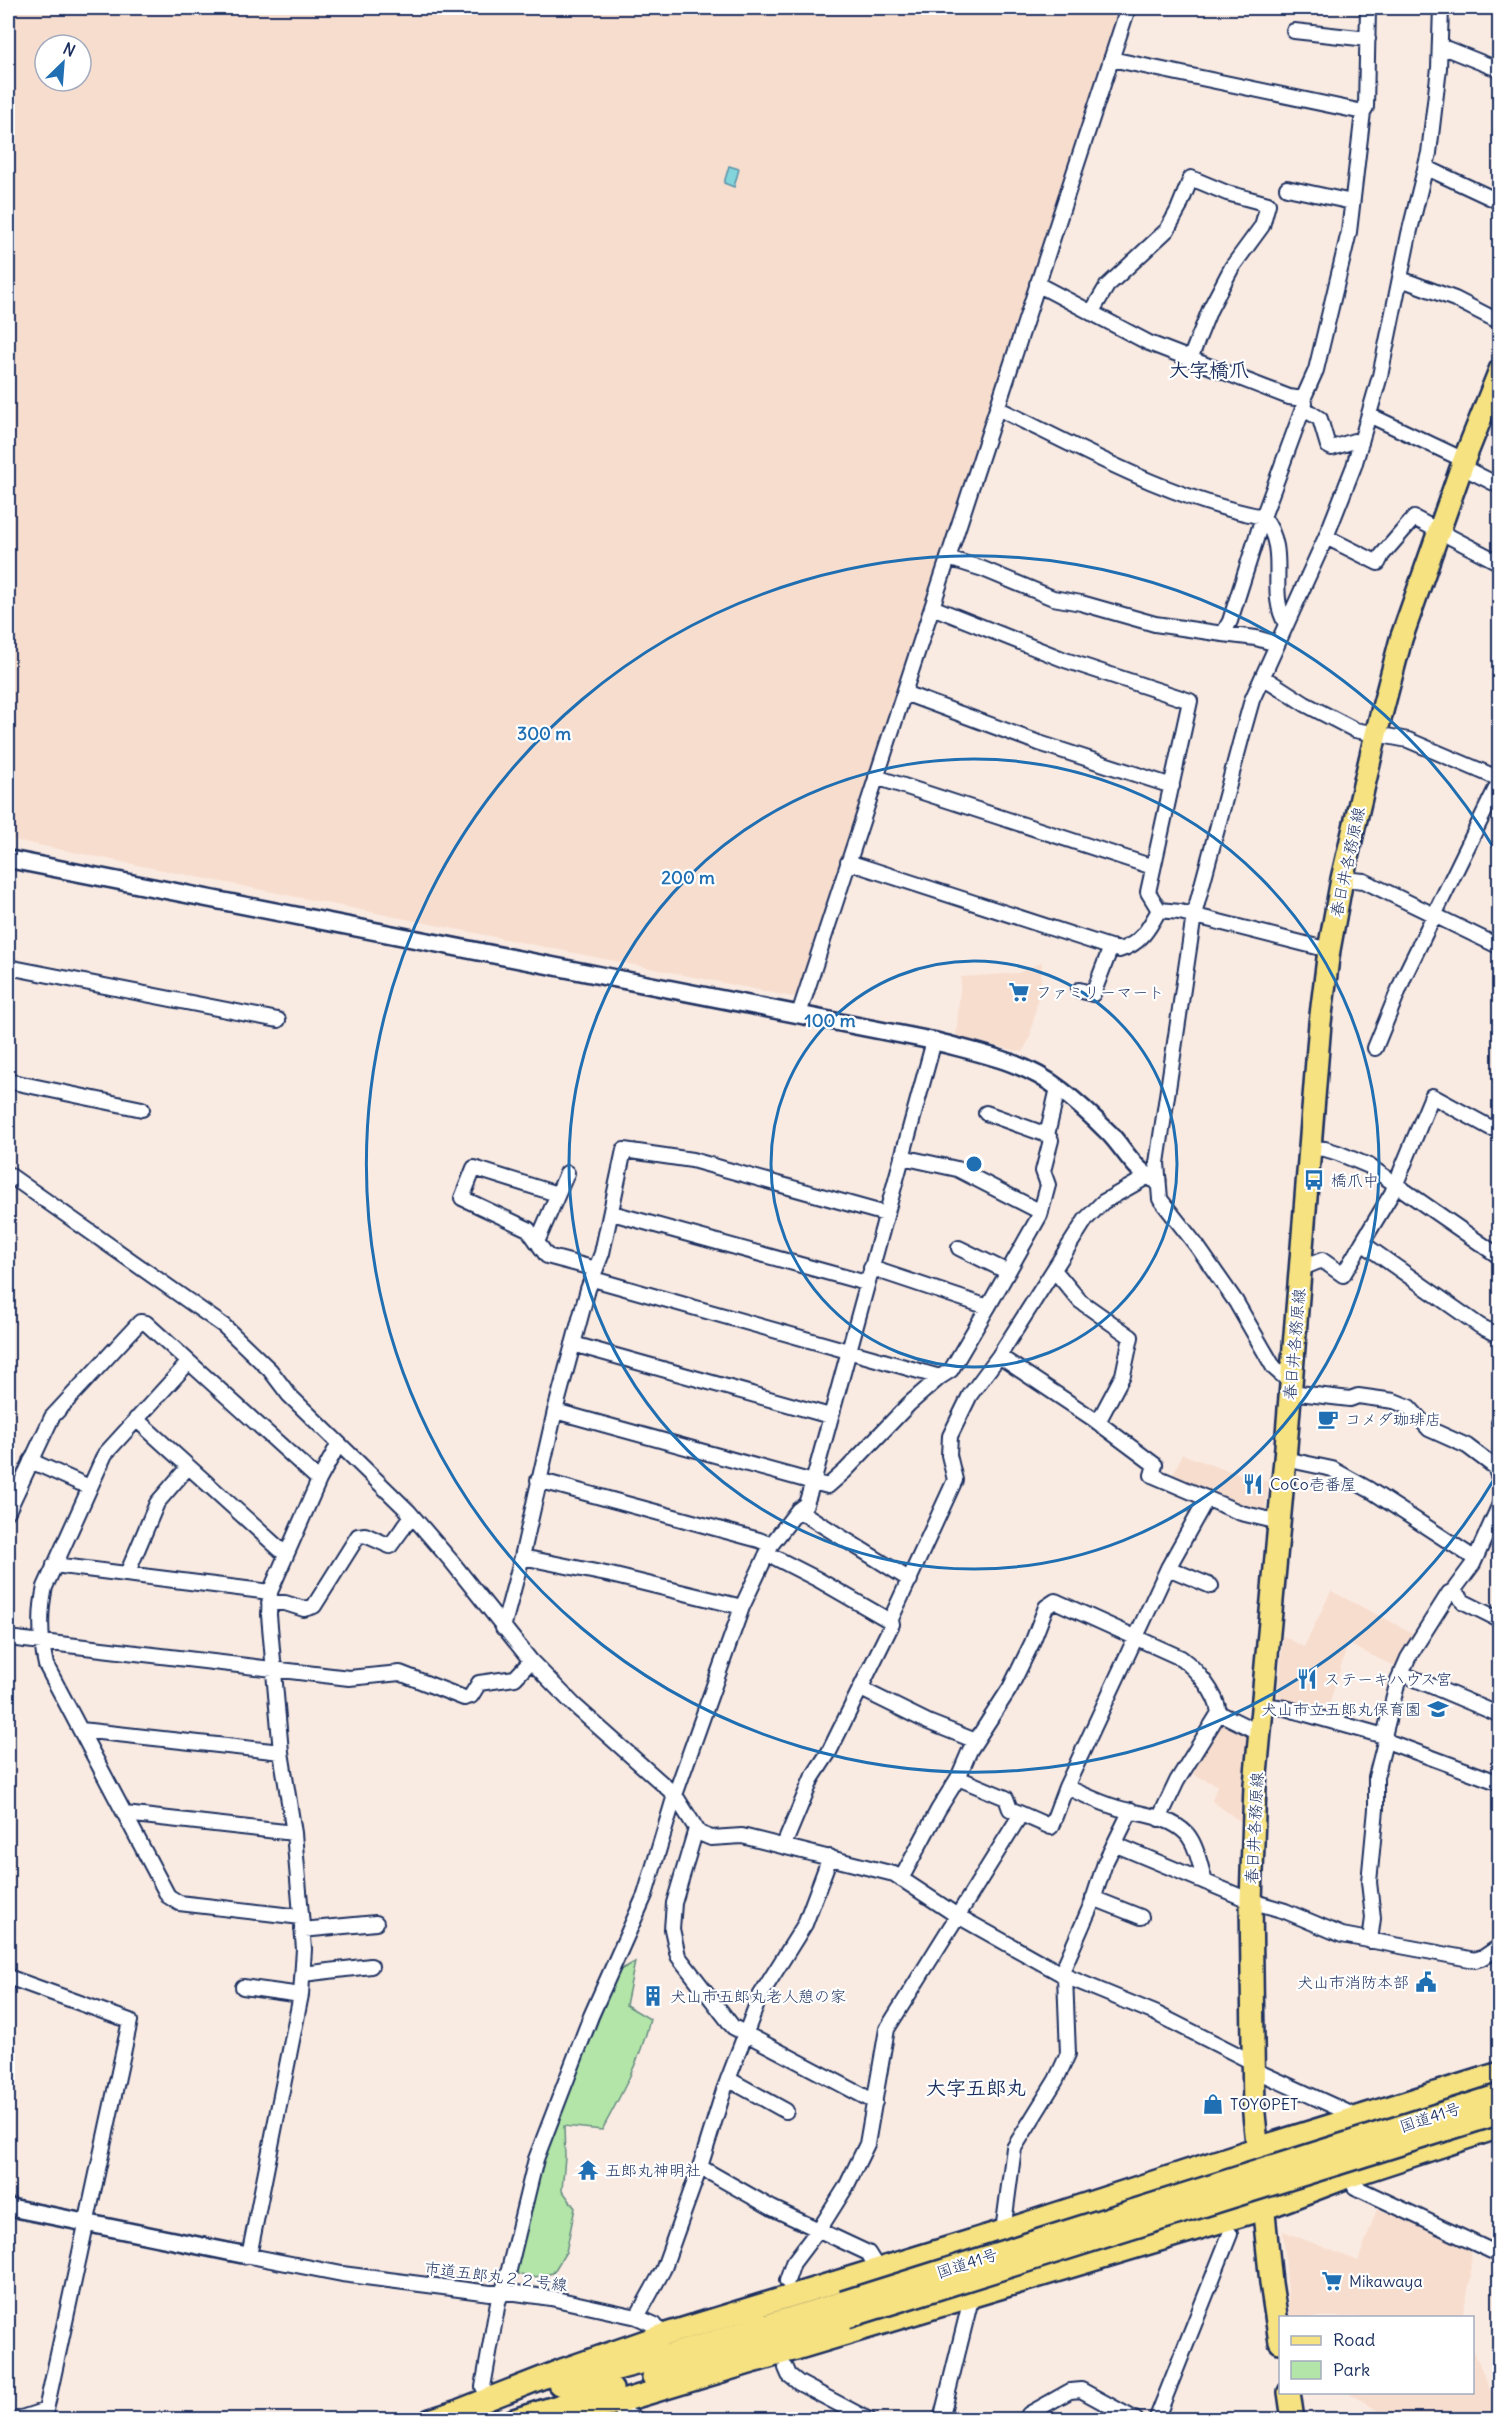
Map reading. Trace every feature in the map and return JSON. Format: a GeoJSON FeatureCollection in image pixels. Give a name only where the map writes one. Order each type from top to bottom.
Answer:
{"type":"FeatureCollection","features":[{"type":"Feature","properties":{"kind":"main road","name":"春日井各務原線"},"geometry":{"type":"LineString","coordinates":[[1279,2330],[1263,2209],[1252,2065],[1251,1901],[1255,1785],[1285,1459],[1309,1148],[1329,950],[1342,879],[1401,639],[1463,463],[1500,370]]}},
{"type":"Feature","properties":{"kind":"main road"},"geometry":{"type":"LineString","coordinates":[[460,2410],[562,2370],[663,2335],[1003,2231],[1258,2148],[1500,2073]]}},
{"type":"Feature","properties":{"kind":"main road","name":"国道41号"},"geometry":{"type":"LineString","coordinates":[[514,2420],[845,2309],[1500,2095]]}},
{"type":"Feature","properties":{"kind":"main road","name":"国道41号"},"geometry":{"type":"LineString","coordinates":[[430,2420],[460,2410],[845,2309],[1500,2113]]}},
{"type":"Feature","properties":{"kind":"main road"},"geometry":{"type":"LineString","coordinates":[[559,2420],[1263,2209],[1350,2176],[1500,2127]]}},
{"type":"Feature","properties":{"kind":"main road"},"geometry":{"type":"LineString","coordinates":[[1289,2394],[1293,2420]]}},
{"type":"Feature","properties":{"kind":"street"},"geometry":{"type":"LineString","coordinates":[[799,1014],[1128,8]]}},
{"type":"Feature","properties":{"kind":"street"},"geometry":{"type":"LineString","coordinates":[[1223,634],[1230,621],[1263,517],[1316,370],[1349,232],[1366,107],[1368,8]]}},
{"type":"Feature","properties":{"kind":"street"},"geometry":{"type":"LineString","coordinates":[[784,1845],[812,1778],[829,1752],[892,1624],[890,1621],[955,1480],[949,1455],[950,1436],[970,1395],[999,1356],[1095,1208],[1152,1179],[1157,1163],[1194,915],[1252,700],[1326,537],[1354,466],[1369,415],[1401,279],[1409,234],[1427,168],[1440,46],[1441,8]]}},
{"type":"Feature","properties":{"kind":"street"},"geometry":{"type":"LineString","coordinates":[[1294,31],[1368,39]]}},
{"type":"Feature","properties":{"kind":"street"},"geometry":{"type":"LineString","coordinates":[[1440,46],[1500,70]]}},
{"type":"Feature","properties":{"kind":"street"},"geometry":{"type":"LineString","coordinates":[[1111,59],[1364,112]]}},
{"type":"Feature","properties":{"kind":"street"},"geometry":{"type":"LineString","coordinates":[[1427,168],[1500,202]]}},
{"type":"Feature","properties":{"kind":"street"},"geometry":{"type":"LineString","coordinates":[[1091,313],[1107,286],[1167,230],[1191,178],[1227,193],[1268,204],[1263,226],[1232,267],[1210,309],[1190,359]]}},
{"type":"Feature","properties":{"kind":"street"},"geometry":{"type":"LineString","coordinates":[[1287,188],[1352,202]]}},
{"type":"Feature","properties":{"kind":"street"},"geometry":{"type":"LineString","coordinates":[[1401,279],[1455,299],[1500,322]]}},
{"type":"Feature","properties":{"kind":"street"},"geometry":{"type":"LineString","coordinates":[[1037,284],[1128,334],[1303,404],[1320,419],[1328,446],[1332,448],[1354,441],[1361,443]]}},
{"type":"Feature","properties":{"kind":"street"},"geometry":{"type":"LineString","coordinates":[[997,408],[1135,473],[1226,510],[1263,517],[1269,524],[1278,552],[1278,608],[1286,624]]}},
{"type":"Feature","properties":{"kind":"street"},"geometry":{"type":"LineString","coordinates":[[1369,415],[1463,463],[1500,486]]}},
{"type":"Feature","properties":{"kind":"street"},"geometry":{"type":"LineString","coordinates":[[1326,537],[1378,563],[1382,555],[1414,518],[1500,563]]}},
{"type":"Feature","properties":{"kind":"street"},"geometry":{"type":"LineString","coordinates":[[948,558],[983,569],[1053,598],[1081,603],[1155,624],[1256,638],[1277,644]]}},
{"type":"Feature","properties":{"kind":"street"},"geometry":{"type":"LineString","coordinates":[[932,607],[1065,660],[1190,701],[1148,892],[1159,910]]}},
{"type":"Feature","properties":{"kind":"street"},"geometry":{"type":"LineString","coordinates":[[1263,677],[1305,704],[1355,730],[1408,740],[1500,779],[1404,977],[1376,1048]]}},
{"type":"Feature","properties":{"kind":"street"},"geometry":{"type":"LineString","coordinates":[[904,693],[1039,743],[1172,786]]}},
{"type":"Feature","properties":{"kind":"street"},"geometry":{"type":"LineString","coordinates":[[876,777],[1153,867]]}},
{"type":"Feature","properties":{"kind":"street"},"geometry":{"type":"LineString","coordinates":[[8,859],[934,1041],[1002,1059],[1033,1072],[1058,1088],[1109,1133],[1152,1179],[1160,1199],[1197,1246],[1236,1302],[1274,1368],[1290,1387],[1350,1400],[1358,1396],[1394,1401],[1409,1407],[1430,1429],[1467,1446],[1494,1467],[1500,1481]]}},
{"type":"Feature","properties":{"kind":"street"},"geometry":{"type":"LineString","coordinates":[[848,862],[1119,950],[1141,939],[1159,910]]}},
{"type":"Feature","properties":{"kind":"street"},"geometry":{"type":"LineString","coordinates":[[1342,879],[1364,881],[1500,947]]}},
{"type":"Feature","properties":{"kind":"street"},"geometry":{"type":"LineString","coordinates":[[1159,910],[1194,915],[1329,950]]}},
{"type":"Feature","properties":{"kind":"street"},"geometry":{"type":"LineString","coordinates":[[1079,990],[1093,994],[1111,947]]}},
{"type":"Feature","properties":{"kind":"street"},"geometry":{"type":"LineString","coordinates":[[8,967],[278,1020]]}},
{"type":"Feature","properties":{"kind":"street"},"geometry":{"type":"LineString","coordinates":[[483,2387],[502,2293],[536,2159],[591,2016],[645,1895],[675,1795],[742,1607],[770,1550],[798,1510],[806,1504],[934,1041]]}},
{"type":"Feature","properties":{"kind":"street"},"geometry":{"type":"LineString","coordinates":[[8,1082],[142,1109]]}},
{"type":"Feature","properties":{"kind":"street"},"geometry":{"type":"LineString","coordinates":[[1047,1135],[1058,1088]]}},
{"type":"Feature","properties":{"kind":"street"},"geometry":{"type":"LineString","coordinates":[[1300,1269],[1322,1260],[1343,1275],[1395,1185],[1432,1096],[1491,1128]]}},
{"type":"Feature","properties":{"kind":"street"},"geometry":{"type":"LineString","coordinates":[[555,1411],[828,1486],[909,1404],[951,1370],[960,1359],[1041,1212],[1048,1185],[1043,1171],[1051,1140],[1047,1135],[986,1113]]}},
{"type":"Feature","properties":{"kind":"street"},"geometry":{"type":"LineString","coordinates":[[1309,1148],[1325,1149],[1351,1157],[1500,1257]]}},
{"type":"Feature","properties":{"kind":"street"},"geometry":{"type":"LineString","coordinates":[[503,1628],[522,1557],[555,1411],[612,1213],[624,1150],[692,1160],[886,1215]]}},
{"type":"Feature","properties":{"kind":"street"},"geometry":{"type":"LineString","coordinates":[[902,1157],[957,1169],[1041,1212]]}},
{"type":"Feature","properties":{"kind":"street"},"geometry":{"type":"LineString","coordinates":[[557,1194],[474,1168],[462,1198],[528,1229],[547,1256],[594,1274],[940,1377]]}},
{"type":"Feature","properties":{"kind":"street"},"geometry":{"type":"LineString","coordinates":[[537,1242],[567,1173]]}},
{"type":"Feature","properties":{"kind":"street"},"geometry":{"type":"LineString","coordinates":[[8,1174],[224,1326],[270,1370],[289,1395],[338,1445],[412,1516],[531,1661],[574,1705],[675,1795],[699,1833],[711,1838],[742,1836],[894,1874],[956,1915],[1063,1975],[1155,2013],[1252,2065],[1360,2118]]}},
{"type":"Feature","properties":{"kind":"street"},"geometry":{"type":"LineString","coordinates":[[612,1213],[866,1283]]}},
{"type":"Feature","properties":{"kind":"street"},"geometry":{"type":"LineString","coordinates":[[1362,1243],[1480,1326],[1500,1336]]}},
{"type":"Feature","properties":{"kind":"street"},"geometry":{"type":"LineString","coordinates":[[959,1248],[1008,1272]]}},
{"type":"Feature","properties":{"kind":"street"},"geometry":{"type":"LineString","coordinates":[[871,1268],[988,1307]]}},
{"type":"Feature","properties":{"kind":"street"},"geometry":{"type":"LineString","coordinates":[[1054,1270],[1080,1301],[1131,1337],[1123,1375],[1098,1422]]}},
{"type":"Feature","properties":{"kind":"street"},"geometry":{"type":"LineString","coordinates":[[8,1511],[52,1417],[140,1322],[146,1323],[319,1480]]}},
{"type":"Feature","properties":{"kind":"street"},"geometry":{"type":"LineString","coordinates":[[573,1344],[830,1416]]}},
{"type":"Feature","properties":{"kind":"street"},"geometry":{"type":"LineString","coordinates":[[999,1356],[1098,1422],[1155,1466],[1152,1474],[1241,1513],[1279,1521]]}},
{"type":"Feature","properties":{"kind":"street"},"geometry":{"type":"LineString","coordinates":[[189,1362],[105,1454],[89,1487],[45,1587],[41,1605],[40,1641],[46,1665],[168,1896],[180,1903],[301,1923],[376,1923]]}},
{"type":"Feature","properties":{"kind":"street"},"geometry":{"type":"LineString","coordinates":[[136,1419],[285,1554]]}},
{"type":"Feature","properties":{"kind":"street"},"geometry":{"type":"LineString","coordinates":[[8,2206],[247,2256],[301,1995],[303,1974],[294,1833],[281,1752],[269,1598],[285,1554],[338,1445]]}},
{"type":"Feature","properties":{"kind":"street"},"geometry":{"type":"LineString","coordinates":[[1285,1459],[1332,1469],[1370,1490],[1474,1558]]}},
{"type":"Feature","properties":{"kind":"street"},"geometry":{"type":"LineString","coordinates":[[31,1461],[89,1487]]}},
{"type":"Feature","properties":{"kind":"street"},"geometry":{"type":"LineString","coordinates":[[127,1574],[157,1503],[188,1467]]}},
{"type":"Feature","properties":{"kind":"street"},"geometry":{"type":"LineString","coordinates":[[538,1480],[759,1540],[770,1550],[890,1621]]}},
{"type":"Feature","properties":{"kind":"street"},"geometry":{"type":"LineString","coordinates":[[958,1779],[1006,1798],[1010,1809],[1051,1827],[1066,1787],[1135,1637],[1168,1568],[1207,1498]]}},
{"type":"Feature","properties":{"kind":"street"},"geometry":{"type":"LineString","coordinates":[[1371,1941],[1373,1918],[1369,1882],[1376,1809],[1376,1778],[1401,1673],[1419,1638],[1449,1593],[1453,1591],[1473,1564],[1500,1504]]}},
{"type":"Feature","properties":{"kind":"street"},"geometry":{"type":"LineString","coordinates":[[798,1510],[910,1580]]}},
{"type":"Feature","properties":{"kind":"street"},"geometry":{"type":"LineString","coordinates":[[54,1565],[127,1574],[269,1598],[304,1609],[314,1606],[358,1536],[365,1535],[390,1546],[412,1516]]}},
{"type":"Feature","properties":{"kind":"street"},"geometry":{"type":"LineString","coordinates":[[522,1557],[611,1575],[742,1607]]}},
{"type":"Feature","properties":{"kind":"street"},"geometry":{"type":"LineString","coordinates":[[1168,1568],[1211,1586]]}},
{"type":"Feature","properties":{"kind":"street"},"geometry":{"type":"LineString","coordinates":[[1453,1591],[1464,1602],[1500,1620]]}},
{"type":"Feature","properties":{"kind":"street"},"geometry":{"type":"LineString","coordinates":[[901,1879],[938,1810],[958,1779],[963,1764],[976,1741],[1010,1688],[1032,1643],[1046,1607],[1055,1601],[1181,1658],[1190,1664],[1218,1705],[1219,1713],[1177,1781],[1159,1819]]}},
{"type":"Feature","properties":{"kind":"street"},"geometry":{"type":"LineString","coordinates":[[8,1638],[349,1678],[400,1673],[464,1698],[471,1696],[479,1683],[515,1678],[531,1661]]}},
{"type":"Feature","properties":{"kind":"street"},"geometry":{"type":"LineString","coordinates":[[1401,1673],[1500,1715]]}},
{"type":"Feature","properties":{"kind":"street"},"geometry":{"type":"LineString","coordinates":[[861,1689],[928,1722],[976,1741]]}},
{"type":"Feature","properties":{"kind":"street"},"geometry":{"type":"LineString","coordinates":[[1263,1705],[1285,1708],[1385,1737],[1389,1742],[1500,1783]]}},
{"type":"Feature","properties":{"kind":"street"},"geometry":{"type":"LineString","coordinates":[[1219,1713],[1260,1733]]}},
{"type":"Feature","properties":{"kind":"street"},"geometry":{"type":"LineString","coordinates":[[81,1730],[281,1752]]}},
{"type":"Feature","properties":{"kind":"street"},"geometry":{"type":"LineString","coordinates":[[1066,1787],[1119,1809],[1131,1810],[1176,1826],[1186,1833],[1193,1843],[1205,1882]]}},
{"type":"Feature","properties":{"kind":"street"},"geometry":{"type":"LineString","coordinates":[[1003,2231],[1014,2148],[1056,2080],[1068,2054],[1063,1975],[1098,1881],[1131,1810]]}},
{"type":"Feature","properties":{"kind":"street"},"geometry":{"type":"LineString","coordinates":[[126,1814],[294,1833]]}},
{"type":"Feature","properties":{"kind":"street"},"geometry":{"type":"LineString","coordinates":[[787,2281],[793,2262],[830,2214],[867,2144],[887,2029],[1021,1814]]}},
{"type":"Feature","properties":{"kind":"street"},"geometry":{"type":"LineString","coordinates":[[696,1829],[674,1903],[672,1929],[673,1942],[678,1956],[733,2027],[875,2102]]}},
{"type":"Feature","properties":{"kind":"street"},"geometry":{"type":"LineString","coordinates":[[1114,1844],[1251,1901],[1285,1911],[1342,1935],[1475,1960],[1500,1946]]}},
{"type":"Feature","properties":{"kind":"street"},"geometry":{"type":"LineString","coordinates":[[637,2317],[663,2270],[700,2167],[728,2079],[760,1996],[805,1924],[830,1857]]}},
{"type":"Feature","properties":{"kind":"street"},"geometry":{"type":"LineString","coordinates":[[1093,1898],[1141,1917]]}},
{"type":"Feature","properties":{"kind":"street"},"geometry":{"type":"LineString","coordinates":[[303,1974],[370,1966]]}},
{"type":"Feature","properties":{"kind":"street"},"geometry":{"type":"LineString","coordinates":[[8,1977],[130,2021],[46,2415],[15,2420]]}},
{"type":"Feature","properties":{"kind":"street"},"geometry":{"type":"LineString","coordinates":[[243,1987],[301,1995]]}},
{"type":"Feature","properties":{"kind":"street"},"geometry":{"type":"LineString","coordinates":[[728,2079],[786,2111]]}},
{"type":"Feature","properties":{"kind":"street"},"geometry":{"type":"LineString","coordinates":[[700,2167],[772,2208],[867,2253],[878,2269]]}},
{"type":"Feature","properties":{"kind":"street"},"geometry":{"type":"LineString","coordinates":[[1350,2176],[1355,2187],[1500,2255]]}},
{"type":"Feature","properties":{"kind":"street"},"geometry":{"type":"LineString","coordinates":[[1156,2420],[1230,2234]]}},
{"type":"Feature","properties":{"kind":"street","name":"市道五郎丸２２号線"},"geometry":{"type":"LineString","coordinates":[[247,2256],[317,2270],[551,2298],[637,2317],[656,2325],[663,2335]]}},
{"type":"Feature","properties":{"kind":"street"},"geometry":{"type":"LineString","coordinates":[[941,2420],[972,2295]]}},
{"type":"Feature","properties":{"kind":"street"},"geometry":{"type":"LineString","coordinates":[[786,2368],[789,2375],[799,2383],[869,2420]]}},
{"type":"Feature","properties":{"kind":"street"},"geometry":{"type":"LineString","coordinates":[[1026,2420],[1029,2414],[1070,2391],[1081,2390],[1136,2420]]}},
{"type":"Feature","properties":{"kind":"street"},"geometry":{"type":"LineString","coordinates":[[614,2404],[638,2420]]}},
{"type":"Feature","properties":{"kind":"shaded area"},"geometry":{"type":"Polygon","coordinates":[[[8,8],[1122,8],[798,998],[8,839],[8,8]]]}},
{"type":"Feature","properties":{"kind":"shaded area"},"geometry":{"type":"Polygon","coordinates":[[[1042,962],[1041,982],[1030,1037],[1023,1052],[956,1037],[961,977],[1018,973],[1042,962]]]}},
{"type":"Feature","properties":{"kind":"shaded area"},"geometry":{"type":"Polygon","coordinates":[[[1182,1454],[1268,1482],[1265,1515],[1171,1479],[1182,1454]]]}},
{"type":"Feature","properties":{"kind":"shaded area"},"geometry":{"type":"Polygon","coordinates":[[[1331,1591],[1413,1633],[1396,1667],[1348,1644],[1326,1714],[1278,1701],[1283,1636],[1304,1647],[1331,1591]]]}},
{"type":"Feature","properties":{"kind":"shaded area"},"geometry":{"type":"Polygon","coordinates":[[[1220,1719],[1241,1729],[1248,1738],[1241,1822],[1212,1801],[1217,1785],[1188,1772],[1220,1719]]]}},
{"type":"Feature","properties":{"kind":"shaded area","name":"Mikawaya"},"geometry":{"type":"Polygon","coordinates":[[[1377,2209],[1421,2224],[1470,2249],[1471,2277],[1462,2316],[1290,2316],[1283,2231],[1358,2261],[1377,2209]]]}},
{"type":"Feature","properties":{"kind":"shaded area"},"geometry":{"type":"Polygon","coordinates":[[[1474,2351],[1499,2411],[1499,2419],[1390,2419],[1352,2394],[1474,2394],[1474,2351]]]}},
{"type":"Feature","properties":{"kind":"green space"},"geometry":{"type":"Polygon","coordinates":[[[635,1962],[626,2005],[650,2019],[636,2062],[602,2130],[564,2126],[565,2157],[562,2190],[575,2208],[566,2252],[553,2273],[530,2278],[515,2273],[542,2162],[618,1971],[635,1962]]]}},
{"type":"Feature","properties":{"kind":"water"},"geometry":{"type":"Polygon","coordinates":[[[729,166],[739,169],[734,187],[724,183],[729,166]]]}},
{"type":"Feature","properties":{"kind":"tunnel"},"geometry":{"type":"LineString","coordinates":[[477,2420],[481,2398]]}},
{"type":"Feature","properties":{"kind":"place","name":"ファミリーマート"},"geometry":{"type":"Point","coordinates":[1019,992]}},
{"type":"Feature","properties":{"kind":"place","name":"橋爪中"},"geometry":{"type":"Point","coordinates":[1314,1180]}},
{"type":"Feature","properties":{"kind":"place","name":"コメダ珈琲店"},"geometry":{"type":"Point","coordinates":[1328,1419]}},
{"type":"Feature","properties":{"kind":"place","name":"CoCo壱番屋"},"geometry":{"type":"Point","coordinates":[1253,1484]}},
{"type":"Feature","properties":{"kind":"place","name":"ステーキハウス宮"},"geometry":{"type":"Point","coordinates":[1307,1679]}},
{"type":"Feature","properties":{"kind":"place","name":"犬山市立五郎丸保育園"},"geometry":{"type":"Point","coordinates":[1438,1709]}},
{"type":"Feature","properties":{"kind":"place","name":"犬山市消防本部"},"geometry":{"type":"Point","coordinates":[1426,1982]}},
{"type":"Feature","properties":{"kind":"place","name":"犬山市五郎丸老人憩の家"},"geometry":{"type":"Point","coordinates":[653,1996]}},
{"type":"Feature","properties":{"kind":"place","name":"TOYOPET"},"geometry":{"type":"Point","coordinates":[1213,2104]}},
{"type":"Feature","properties":{"kind":"place","name":"五郎丸神明社"},"geometry":{"type":"Point","coordinates":[588,2170]}},
{"type":"Feature","properties":{"kind":"place","name":"Mikawaya"},"geometry":{"type":"Point","coordinates":[1332,2281]}},
{"type":"Feature","properties":{"kind":"district","name":"大字橋爪"},"geometry":{"type":"Point","coordinates":[1209,370]}},
{"type":"Feature","properties":{"kind":"district","name":"大字五郎丸"},"geometry":{"type":"Point","coordinates":[976,2088]}}]}
